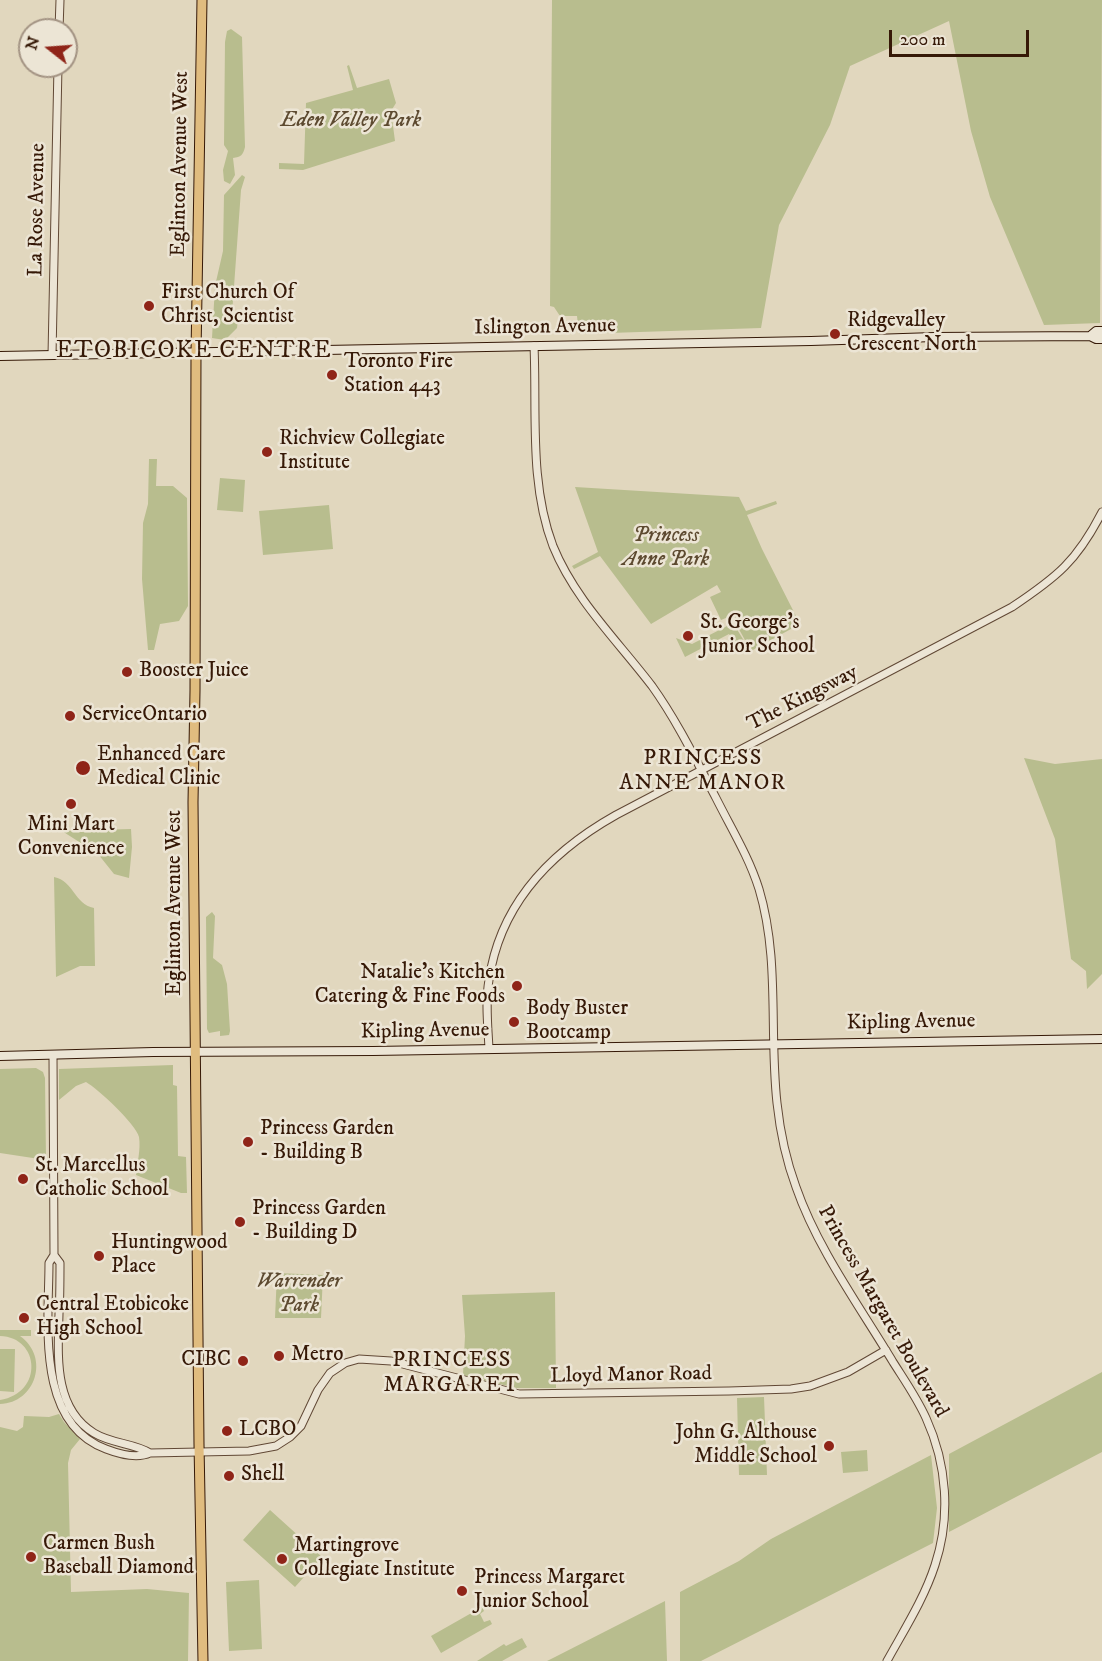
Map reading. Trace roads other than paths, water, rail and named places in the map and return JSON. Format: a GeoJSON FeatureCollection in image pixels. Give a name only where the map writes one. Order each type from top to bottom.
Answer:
{"type":"FeatureCollection","features":[{"type":"Feature","properties":{"kind":"main road","name":"Eglinton Avenue West"},"geometry":{"type":"LineString","coordinates":[[202,0],[196,353],[193,802],[203,1661]]}},
{"type":"Feature","properties":{"kind":"main road","name":"Islington Avenue"},"geometry":{"type":"LineString","coordinates":[[1090,336],[1096,331],[1102,331]]}},
{"type":"Feature","properties":{"kind":"main road","name":"Islington Avenue"},"geometry":{"type":"LineString","coordinates":[[0,356],[934,337],[1090,336],[1102,339]]}},
{"type":"Feature","properties":{"kind":"main road","name":"Kipling Avenue"},"geometry":{"type":"LineString","coordinates":[[0,1056],[1102,1038]]}},
{"type":"Feature","properties":{"kind":"street"},"geometry":{"type":"LineString","coordinates":[[59,18],[60,0]]}},
{"type":"Feature","properties":{"kind":"street","name":"La Rose Avenue"},"geometry":{"type":"LineString","coordinates":[[52,355],[58,78]]}},
{"type":"Feature","properties":{"kind":"street","name":"Princess Margaret Boulevard"},"geometry":{"type":"LineString","coordinates":[[534,346],[538,483],[552,543],[564,572],[585,602],[663,701],[742,849],[761,897],[767,922],[772,958],[779,1118],[796,1186],[826,1251],[920,1407],[930,1428],[941,1462],[945,1503],[942,1539],[933,1573],[887,1661]]}},
{"type":"Feature","properties":{"kind":"street","name":"The Kingsway"},"geometry":{"type":"LineString","coordinates":[[489,1049],[488,992],[494,958],[509,919],[534,880],[564,849],[579,836],[615,815],[1012,607],[1049,582],[1073,560],[1102,512]]}},
{"type":"Feature","properties":{"kind":"street"},"geometry":{"type":"LineString","coordinates":[[53,1055],[54,1255],[60,1263],[56,1377],[67,1400],[70,1414],[87,1438],[92,1432]]}},
{"type":"Feature","properties":{"kind":"street","name":"Lloyd Manor Road"},"geometry":{"type":"LineString","coordinates":[[87,1438],[100,1447],[117,1453],[143,1456],[150,1453],[263,1450],[282,1443],[293,1435],[301,1426],[326,1377],[340,1365],[359,1359],[391,1361],[519,1394],[741,1391],[791,1389],[825,1382],[848,1372],[886,1350]]}},
{"type":"Feature","properties":{"kind":"street"},"geometry":{"type":"LineString","coordinates":[[70,1414],[92,1432],[109,1441],[143,1448],[150,1453]]}},
{"type":"Feature","properties":{"kind":"place","name":"First Church Of Christ, Scientist"},"geometry":{"type":"Point","coordinates":[149,306]}},
{"type":"Feature","properties":{"kind":"place","name":"Ridgevalley Crescent North"},"geometry":{"type":"Point","coordinates":[835,334]}},
{"type":"Feature","properties":{"kind":"place","name":"Toronto Fire Station 443"},"geometry":{"type":"Point","coordinates":[332,375]}},
{"type":"Feature","properties":{"kind":"place","name":"Richview Collegiate Institute"},"geometry":{"type":"Point","coordinates":[267,452]}},
{"type":"Feature","properties":{"kind":"place","name":"St. George's Junior School"},"geometry":{"type":"Point","coordinates":[688,636]}},
{"type":"Feature","properties":{"kind":"place","name":"Booster Juice"},"geometry":{"type":"Point","coordinates":[127,672]}},
{"type":"Feature","properties":{"kind":"place","name":"ServiceOntario"},"geometry":{"type":"Point","coordinates":[70,716]}},
{"type":"Feature","properties":{"kind":"place","name":"Enhanced Care Medical Clinic"},"geometry":{"type":"Point","coordinates":[83,768]}},
{"type":"Feature","properties":{"kind":"place","name":"Mini Mart Convenience"},"geometry":{"type":"Point","coordinates":[71,804]}},
{"type":"Feature","properties":{"kind":"place","name":"Natalie's Kitchen Catering & Fine Foods"},"geometry":{"type":"Point","coordinates":[517,986]}},
{"type":"Feature","properties":{"kind":"place","name":"Body Buster Bootcamp"},"geometry":{"type":"Point","coordinates":[514,1022]}},
{"type":"Feature","properties":{"kind":"place","name":"Princess Garden - Building B"},"geometry":{"type":"Point","coordinates":[248,1142]}},
{"type":"Feature","properties":{"kind":"place","name":"St. Marcellus Catholic School"},"geometry":{"type":"Point","coordinates":[23,1179]}},
{"type":"Feature","properties":{"kind":"place","name":"Princess Garden - Building D"},"geometry":{"type":"Point","coordinates":[240,1222]}},
{"type":"Feature","properties":{"kind":"place","name":"Huntingwood Place"},"geometry":{"type":"Point","coordinates":[99,1256]}},
{"type":"Feature","properties":{"kind":"place","name":"Central Etobicoke High School"},"geometry":{"type":"Point","coordinates":[24,1318]}},
{"type":"Feature","properties":{"kind":"place","name":"Metro"},"geometry":{"type":"Point","coordinates":[279,1356]}},
{"type":"Feature","properties":{"kind":"place","name":"CIBC"},"geometry":{"type":"Point","coordinates":[243,1361]}},
{"type":"Feature","properties":{"kind":"place","name":"LCBO"},"geometry":{"type":"Point","coordinates":[227,1431]}},
{"type":"Feature","properties":{"kind":"place","name":"John G. Althouse Middle School"},"geometry":{"type":"Point","coordinates":[829,1446]}},
{"type":"Feature","properties":{"kind":"place","name":"Shell"},"geometry":{"type":"Point","coordinates":[229,1476]}},
{"type":"Feature","properties":{"kind":"place","name":"Carmen Bush Baseball Diamond"},"geometry":{"type":"Point","coordinates":[31,1557]}},
{"type":"Feature","properties":{"kind":"place","name":"Martingrove Collegiate Institute"},"geometry":{"type":"Point","coordinates":[282,1559]}},
{"type":"Feature","properties":{"kind":"place","name":"Princess Margaret Junior School"},"geometry":{"type":"Point","coordinates":[462,1591]}},
{"type":"Feature","properties":{"kind":"district","name":"ETOBICOKE CENTRE"},"geometry":{"type":"Point","coordinates":[194,352]}},
{"type":"Feature","properties":{"kind":"district","name":"PRINCESS ANNE MANOR"},"geometry":{"type":"Point","coordinates":[703,772]}},
{"type":"Feature","properties":{"kind":"district","name":"PRINCESS MARGARET"},"geometry":{"type":"Point","coordinates":[452,1374]}},
{"type":"Feature","properties":{"kind":"park label","name":"Eden Valley Park"},"geometry":{"type":"Point","coordinates":[351,122]}},
{"type":"Feature","properties":{"kind":"park label","name":"Princess Anne Park"},"geometry":{"type":"Point","coordinates":[666,549]}},
{"type":"Feature","properties":{"kind":"park label","name":"Warrender Park"},"geometry":{"type":"Point","coordinates":[299,1295]}}]}
